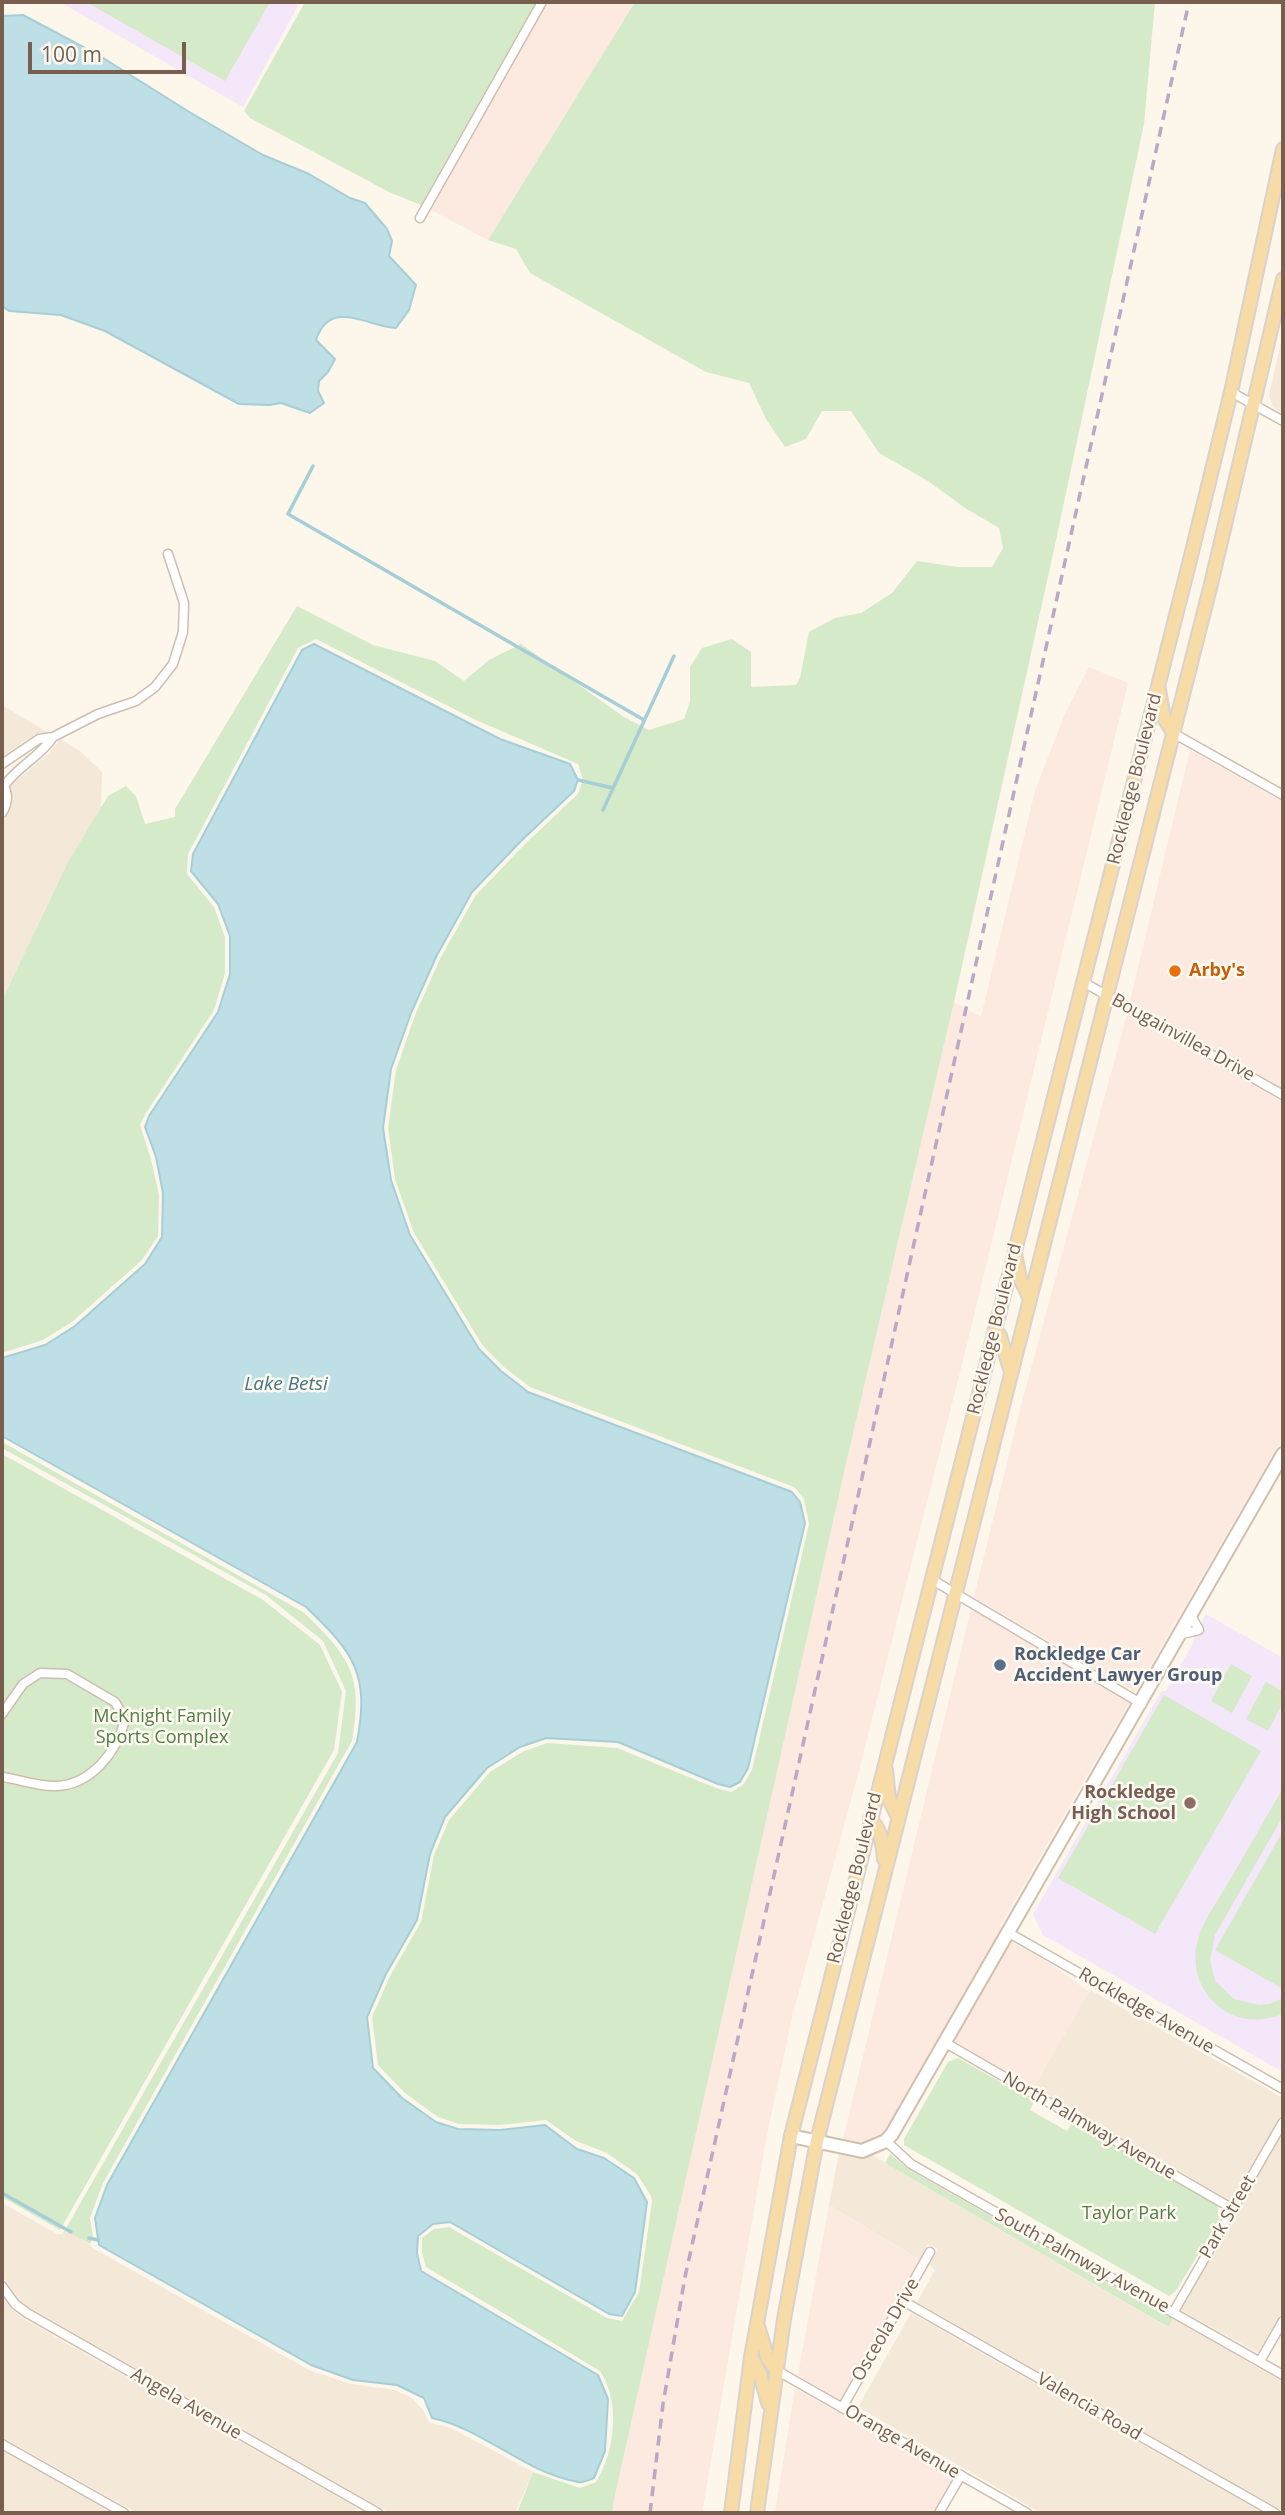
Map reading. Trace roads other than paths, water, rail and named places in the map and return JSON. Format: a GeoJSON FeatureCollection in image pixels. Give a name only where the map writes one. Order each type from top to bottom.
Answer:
{"type":"FeatureCollection","features":[{"type":"Feature","properties":{"kind":"main road","name":"Rockledge Boulevard"},"geometry":{"type":"LineString","coordinates":[[731,2513],[751,2357],[791,2136],[1231,392],[1283,149]]}},
{"type":"Feature","properties":{"kind":"main road","name":"Rockledge Boulevard"},"geometry":{"type":"LineString","coordinates":[[757,2513],[793,2264],[817,2141],[1173,733],[1255,405],[1283,279]]}},
{"type":"Feature","properties":{"kind":"main road"},"geometry":{"type":"LineString","coordinates":[[1158,686],[1164,718],[1173,733]]}},
{"type":"Feature","properties":{"kind":"main road"},"geometry":{"type":"LineString","coordinates":[[1015,1250],[1020,1278],[1030,1300]]}},
{"type":"Feature","properties":{"kind":"main road"},"geometry":{"type":"LineString","coordinates":[[995,1329],[1006,1351],[1011,1373]]}},
{"type":"Feature","properties":{"kind":"main road"},"geometry":{"type":"LineString","coordinates":[[885,1760],[889,1799],[898,1817]]}},
{"type":"Feature","properties":{"kind":"main road"},"geometry":{"type":"LineString","coordinates":[[870,1819],[877,1825],[886,1866]]}},
{"type":"Feature","properties":{"kind":"main road"},"geometry":{"type":"LineString","coordinates":[[757,2323],[768,2360],[776,2370]]}},
{"type":"Feature","properties":{"kind":"main road"},"geometry":{"type":"LineString","coordinates":[[751,2357],[764,2385],[770,2414]]}},
{"type":"Feature","properties":{"kind":"street"},"geometry":{"type":"LineString","coordinates":[[420,218],[542,2]]}},
{"type":"Feature","properties":{"kind":"street"},"geometry":{"type":"LineString","coordinates":[[1231,392],[1283,421]]}},
{"type":"Feature","properties":{"kind":"street"},"geometry":{"type":"LineString","coordinates":[[2,764],[39,739],[53,737],[98,714],[136,701],[155,687],[173,664],[183,632],[184,603],[168,554]]}},
{"type":"Feature","properties":{"kind":"street"},"geometry":{"type":"LineString","coordinates":[[1173,733],[1283,796]]}},
{"type":"Feature","properties":{"kind":"street"},"geometry":{"type":"LineString","coordinates":[[2,813],[7,805],[3,784],[45,749],[53,737]]}},
{"type":"Feature","properties":{"kind":"street","name":"Bougainvillea Drive"},"geometry":{"type":"LineString","coordinates":[[1083,982],[1283,1095]]}},
{"type":"Feature","properties":{"kind":"street"},"geometry":{"type":"LineString","coordinates":[[791,2136],[862,2151],[889,2138],[1142,1703],[1283,1454]]}},
{"type":"Feature","properties":{"kind":"street"},"geometry":{"type":"LineString","coordinates":[[931,1579],[1142,1703]]}},
{"type":"Feature","properties":{"kind":"street"},"geometry":{"type":"LineString","coordinates":[[2,1714],[23,1684],[40,1673],[66,1674],[116,1702],[125,1720],[121,1739],[103,1763],[77,1783],[54,1786],[2,1777]]}},
{"type":"Feature","properties":{"kind":"street","name":"Rockledge Avenue"},"geometry":{"type":"LineString","coordinates":[[1009,1933],[1283,2089]]}},
{"type":"Feature","properties":{"kind":"street","name":"North Palmway Avenue"},"geometry":{"type":"LineString","coordinates":[[944,2042],[1233,2209]]}},
{"type":"Feature","properties":{"kind":"street","name":"Park Street"},"geometry":{"type":"LineString","coordinates":[[1173,2313],[1283,2122]]}},
{"type":"Feature","properties":{"kind":"street","name":"South Palmway Avenue"},"geometry":{"type":"LineString","coordinates":[[889,2138],[911,2164],[1283,2375]]}},
{"type":"Feature","properties":{"kind":"street","name":"Osceola Drive"},"geometry":{"type":"LineString","coordinates":[[842,2408],[930,2252]]}},
{"type":"Feature","properties":{"kind":"street","name":"Angela Avenue"},"geometry":{"type":"LineString","coordinates":[[2,2286],[15,2305],[27,2314],[362,2509],[378,2513]]}},
{"type":"Feature","properties":{"kind":"street","name":"Valencia Road"},"geometry":{"type":"LineString","coordinates":[[903,2301],[1275,2513]]}},
{"type":"Feature","properties":{"kind":"street"},"geometry":{"type":"LineString","coordinates":[[1260,2361],[1283,2321]]}},
{"type":"Feature","properties":{"kind":"street","name":"Orange Avenue"},"geometry":{"type":"LineString","coordinates":[[776,2370],[1027,2513]]}},
{"type":"Feature","properties":{"kind":"street"},"geometry":{"type":"LineString","coordinates":[[2,2444],[124,2513]]}},
{"type":"Feature","properties":{"kind":"street"},"geometry":{"type":"LineString","coordinates":[[939,2513],[961,2475]]}},
{"type":"Feature","properties":{"kind":"water"},"geometry":{"type":"Polygon","coordinates":[[[23,15],[100,56],[263,155],[309,174],[350,198],[365,203],[387,229],[392,241],[389,256],[416,285],[409,310],[396,328],[340,317],[330,320],[322,327],[316,340],[335,359],[319,381],[318,391],[324,403],[310,413],[281,403],[239,404],[105,331],[61,315],[9,311],[2,306],[2,16],[23,15]]]}},
{"type":"Feature","properties":{"kind":"water","name":"Lake Betsi"},"geometry":{"type":"Polygon","coordinates":[[[314,644],[500,739],[570,764],[578,780],[574,791],[472,892],[437,955],[411,1013],[391,1069],[383,1128],[391,1180],[410,1235],[479,1349],[528,1392],[792,1492],[800,1502],[805,1523],[748,1768],[740,1782],[730,1787],[718,1784],[618,1742],[546,1738],[520,1747],[487,1768],[445,1817],[430,1854],[417,1920],[386,1974],[367,2017],[373,2068],[402,2098],[436,2122],[458,2129],[500,2130],[545,2125],[577,2149],[604,2158],[634,2178],[647,2202],[635,2292],[622,2316],[609,2314],[450,2222],[433,2224],[418,2236],[417,2253],[421,2271],[598,2375],[608,2399],[605,2451],[594,2478],[582,2482],[540,2470],[469,2431],[432,2418],[424,2398],[397,2385],[353,2380],[311,2365],[99,2245],[95,2218],[107,2185],[357,1742],[361,1699],[359,1682],[347,1652],[306,1607],[2,1436],[2,1358],[45,1345],[75,1326],[145,1264],[162,1237],[163,1193],[156,1157],[145,1127],[149,1116],[218,1012],[230,974],[230,936],[218,904],[191,871],[193,854],[302,650],[314,644]]]}},
{"type":"Feature","properties":{"kind":"waterway"},"geometry":{"type":"LineString","coordinates":[[313,466],[288,514],[644,720]]}},
{"type":"Feature","properties":{"kind":"waterway"},"geometry":{"type":"LineString","coordinates":[[603,810],[674,656]]}},
{"type":"Feature","properties":{"kind":"waterway"},"geometry":{"type":"LineString","coordinates":[[578,780],[613,788]]}},
{"type":"Feature","properties":{"kind":"waterway"},"geometry":{"type":"LineString","coordinates":[[2,2193],[71,2232]]}},
{"type":"Feature","properties":{"kind":"waterway"},"geometry":{"type":"LineString","coordinates":[[89,2238],[98,2240]]}},
{"type":"Feature","properties":{"kind":"railway"},"geometry":{"type":"LineString","coordinates":[[650,2513],[663,2404],[685,2277],[1189,2]]}},
{"type":"Feature","properties":{"kind":"place","name":"Arby's"},"geometry":{"type":"Point","coordinates":[1175,971]}},
{"type":"Feature","properties":{"kind":"place","name":"Rockledge Car Accident Lawyer Group"},"geometry":{"type":"Point","coordinates":[1000,1665]}},
{"type":"Feature","properties":{"kind":"place","name":"Rockledge High School"},"geometry":{"type":"Point","coordinates":[1190,1803]}},
{"type":"Feature","properties":{"kind":"park label","name":"McKnight Family Sports Complex"},"geometry":{"type":"Point","coordinates":[162,1727]}},
{"type":"Feature","properties":{"kind":"park label","name":"Taylor Park"},"geometry":{"type":"Point","coordinates":[1129,2214]}}]}
